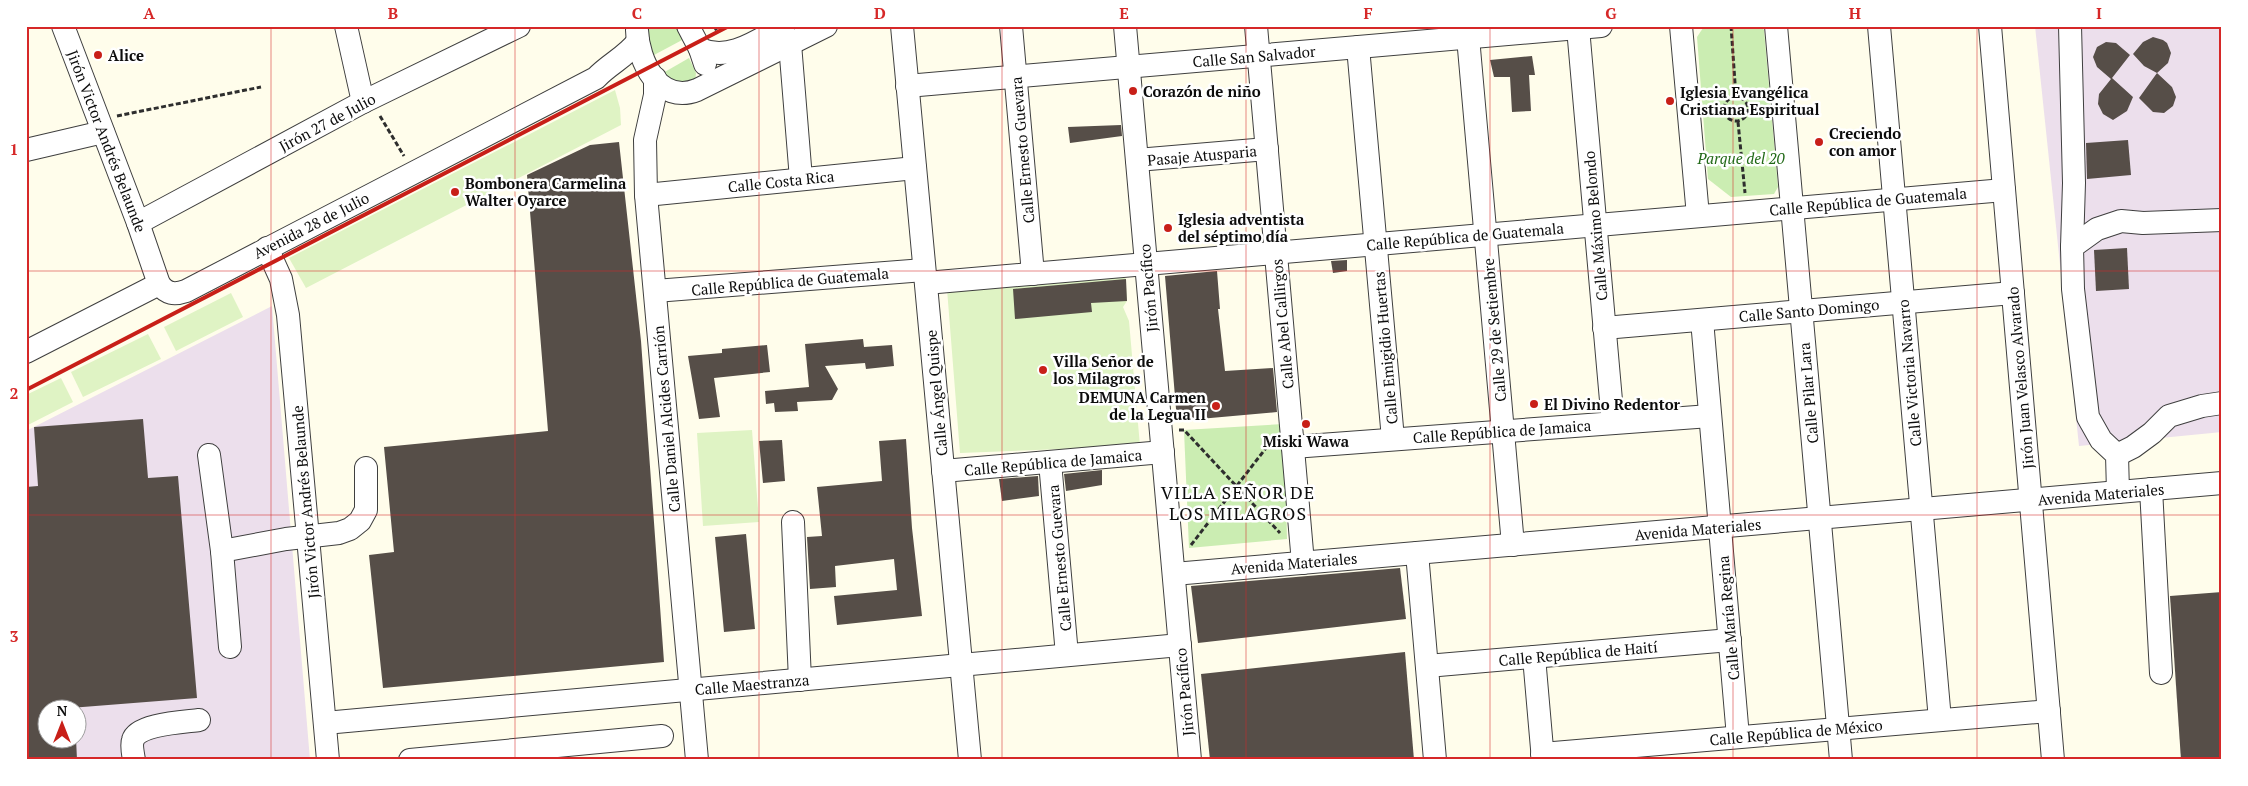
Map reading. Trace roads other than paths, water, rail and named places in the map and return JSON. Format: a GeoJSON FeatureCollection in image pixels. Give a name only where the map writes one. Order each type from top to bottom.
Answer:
{"type":"FeatureCollection","features":[{"type":"Feature","properties":{"kind":"street","name":"Jirón Victor Andrés Belaunde"},"geometry":{"type":"LineString","coordinates":[[63,26],[138,223],[159,284]]}},
{"type":"Feature","properties":{"kind":"street"},"geometry":{"type":"LineString","coordinates":[[346,26],[367,100]]}},
{"type":"Feature","properties":{"kind":"street","name":"Jirón 27 de Julio"},"geometry":{"type":"LineString","coordinates":[[138,223],[367,100],[519,26]]}},
{"type":"Feature","properties":{"kind":"street"},"geometry":{"type":"LineString","coordinates":[[688,26],[700,49],[705,66],[705,75],[697,90]]}},
{"type":"Feature","properties":{"kind":"street"},"geometry":{"type":"LineString","coordinates":[[637,34],[651,72],[660,86],[668,92],[678,95],[697,90],[735,61],[787,35],[826,26]]}},
{"type":"Feature","properties":{"kind":"street","name":"Calle Ángel Quispe"},"geometry":{"type":"LineString","coordinates":[[902,26],[970,760]]}},
{"type":"Feature","properties":{"kind":"street","name":"Calle Ernesto Guevara"},"geometry":{"type":"LineString","coordinates":[[1011,26],[1033,274]]}},
{"type":"Feature","properties":{"kind":"street","name":"Jirón Pacífico"},"geometry":{"type":"LineString","coordinates":[[1125,26],[1162,441],[1182,573],[1180,645],[1190,760]]}},
{"type":"Feature","properties":{"kind":"street","name":"Calle Abel Callirgos"},"geometry":{"type":"LineString","coordinates":[[1256,26],[1304,563]]}},
{"type":"Feature","properties":{"kind":"street","name":"Calle San Salvador"},"geometry":{"type":"LineString","coordinates":[[907,86],[1358,47],[1467,32],[1601,26]]}},
{"type":"Feature","properties":{"kind":"street"},"geometry":{"type":"LineString","coordinates":[[1681,26],[1698,216]]}},
{"type":"Feature","properties":{"kind":"street","name":"Calle Pilar Lara"},"geometry":{"type":"LineString","coordinates":[[1776,26],[1840,760]]}},
{"type":"Feature","properties":{"kind":"street","name":"Calle Victoria Navarro"},"geometry":{"type":"LineString","coordinates":[[1879,26],[1940,720]]}},
{"type":"Feature","properties":{"kind":"street","name":"Jirón Juan Velasco Alvarado"},"geometry":{"type":"LineString","coordinates":[[1990,26],[2053,760]]}},
{"type":"Feature","properties":{"kind":"street"},"geometry":{"type":"LineString","coordinates":[[2070,26],[2074,182],[2073,288],[2088,417],[2101,440],[2117,455],[2118,492]]}},
{"type":"Feature","properties":{"kind":"street","name":"Calle Máximo Belondo"},"geometry":{"type":"LineString","coordinates":[[1578,28],[1613,423]]}},
{"type":"Feature","properties":{"kind":"street","name":"Calle 29 de Setiembre"},"geometry":{"type":"LineString","coordinates":[[1467,32],[1513,545]]}},
{"type":"Feature","properties":{"kind":"street","name":"Avenida 28 de Julio"},"geometry":{"type":"LineString","coordinates":[[596,78],[605,68],[630,52],[637,34]]}},
{"type":"Feature","properties":{"kind":"street"},"geometry":{"type":"LineString","coordinates":[[787,35],[801,179]]}},
{"type":"Feature","properties":{"kind":"street","name":"Calle Emigidio Huertas"},"geometry":{"type":"LineString","coordinates":[[1358,47],[1393,440]]}},
{"type":"Feature","properties":{"kind":"street"},"geometry":{"type":"LineString","coordinates":[[700,49],[735,61]]}},
{"type":"Feature","properties":{"kind":"street","name":"Avenida 28 de Julio"},"geometry":{"type":"LineString","coordinates":[[159,284],[165,291],[178,293],[596,78],[610,76],[634,67],[651,72]]}},
{"type":"Feature","properties":{"kind":"street","name":"Calle Daniel Alcides Carrión"},"geometry":{"type":"LineString","coordinates":[[651,72],[655,95],[645,140],[646,195],[697,760]]}},
{"type":"Feature","properties":{"kind":"street"},"geometry":{"type":"LineString","coordinates":[[26,150],[101,126]]}},
{"type":"Feature","properties":{"kind":"street","name":"Pasaje Atusparia"},"geometry":{"type":"LineString","coordinates":[[1137,160],[1267,149]]}},
{"type":"Feature","properties":{"kind":"street","name":"Calle Costa Rica"},"geometry":{"type":"LineString","coordinates":[[646,195],[915,168]]}},
{"type":"Feature","properties":{"kind":"street","name":"Calle República de Guatemala"},"geometry":{"type":"LineString","coordinates":[[655,291],[925,276],[1033,274],[2004,190]]}},
{"type":"Feature","properties":{"kind":"street"},"geometry":{"type":"LineString","coordinates":[[2072,247],[2097,229],[2121,221],[2143,223],[2222,220]]}},
{"type":"Feature","properties":{"kind":"street","name":"Jirón Victor Andrés Belaunde"},"geometry":{"type":"LineString","coordinates":[[267,248],[281,279],[286,297],[328,760]]}},
{"type":"Feature","properties":{"kind":"street"},"geometry":{"type":"LineString","coordinates":[[27,352],[159,284]]}},
{"type":"Feature","properties":{"kind":"street","name":"Calle Santo Domingo"},"geometry":{"type":"LineString","coordinates":[[1604,328],[2013,293]]}},
{"type":"Feature","properties":{"kind":"street","name":"Calle María Regina"},"geometry":{"type":"LineString","coordinates":[[1702,320],[1738,737]]}},
{"type":"Feature","properties":{"kind":"street"},"geometry":{"type":"LineString","coordinates":[[2117,455],[2133,447],[2152,433],[2169,416],[2202,406],[2222,403]]}},
{"type":"Feature","properties":{"kind":"street","name":"Calle República de Jamaica"},"geometry":{"type":"LineString","coordinates":[[1293,447],[1710,416]]}},
{"type":"Feature","properties":{"kind":"street","name":"Calle República de Jamaica"},"geometry":{"type":"LineString","coordinates":[[943,471],[1050,462],[1162,441]]}},
{"type":"Feature","properties":{"kind":"street"},"geometry":{"type":"LineString","coordinates":[[209,455],[222,551],[230,647]]}},
{"type":"Feature","properties":{"kind":"street","name":"Calle Ernesto Guevara"},"geometry":{"type":"LineString","coordinates":[[1050,462],[1067,655]]}},
{"type":"Feature","properties":{"kind":"street"},"geometry":{"type":"LineString","coordinates":[[222,551],[308,536],[339,533],[350,529],[360,521],[366,510],[366,468]]}},
{"type":"Feature","properties":{"kind":"street","name":"Avenida Materiales"},"geometry":{"type":"LineString","coordinates":[[1182,573],[2222,483]]}},
{"type":"Feature","properties":{"kind":"street"},"geometry":{"type":"LineString","coordinates":[[2151,489],[2162,674]]}},
{"type":"Feature","properties":{"kind":"street"},"geometry":{"type":"LineString","coordinates":[[793,522],[800,680]]}},
{"type":"Feature","properties":{"kind":"street"},"geometry":{"type":"LineString","coordinates":[[1417,553],[1435,760]]}},
{"type":"Feature","properties":{"kind":"street","name":"Calle República de Haití"},"geometry":{"type":"LineString","coordinates":[[1427,666],[1730,640]]}},
{"type":"Feature","properties":{"kind":"street","name":"Calle Maestranza"},"geometry":{"type":"LineString","coordinates":[[324,723],[1180,645]]}},
{"type":"Feature","properties":{"kind":"street"},"geometry":{"type":"LineString","coordinates":[[1534,657],[1543,757]]}},
{"type":"Feature","properties":{"kind":"street","name":"Calle República de México"},"geometry":{"type":"LineString","coordinates":[[1543,757],[1738,737],[2049,711]]}},
{"type":"Feature","properties":{"kind":"street"},"geometry":{"type":"LineString","coordinates":[[134,760],[133,740],[138,732],[162,724],[199,720]]}},
{"type":"Feature","properties":{"kind":"street"},"geometry":{"type":"LineString","coordinates":[[410,760],[662,736]]}},
{"type":"Feature","properties":{"kind":"railway"},"geometry":{"type":"LineString","coordinates":[[26,390],[729,26]]}},
{"type":"Feature","properties":{"kind":"place","name":"Alice"},"geometry":{"type":"Point","coordinates":[98,55]}},
{"type":"Feature","properties":{"kind":"place","name":"Corazón de niño"},"geometry":{"type":"Point","coordinates":[1133,91]}},
{"type":"Feature","properties":{"kind":"place","name":"Iglesia Evangélica Cristiana Espiritual"},"geometry":{"type":"Point","coordinates":[1670,101]}},
{"type":"Feature","properties":{"kind":"place","name":"Creciendo con amor"},"geometry":{"type":"Point","coordinates":[1819,142]}},
{"type":"Feature","properties":{"kind":"place","name":"Bombonera Carmelina Walter Oyarce"},"geometry":{"type":"Point","coordinates":[455,192]}},
{"type":"Feature","properties":{"kind":"place","name":"Iglesia adventista del séptimo día"},"geometry":{"type":"Point","coordinates":[1168,228]}},
{"type":"Feature","properties":{"kind":"place","name":"Villa Señor de los Milagros"},"geometry":{"type":"Point","coordinates":[1043,370]}},
{"type":"Feature","properties":{"kind":"place","name":"El Divino Redentor"},"geometry":{"type":"Point","coordinates":[1534,404]}},
{"type":"Feature","properties":{"kind":"place","name":"DEMUNA Carmen de la Legua II"},"geometry":{"type":"Point","coordinates":[1216,406]}},
{"type":"Feature","properties":{"kind":"place","name":"Miski Wawa"},"geometry":{"type":"Point","coordinates":[1306,424]}},
{"type":"Feature","properties":{"kind":"district","name":"VILLA SEÑOR DE LOS MILAGROS"},"geometry":{"type":"Point","coordinates":[1238,502]}},
{"type":"Feature","properties":{"kind":"park label","name":"Parque del 20"},"geometry":{"type":"Point","coordinates":[1741,158]}}]}
